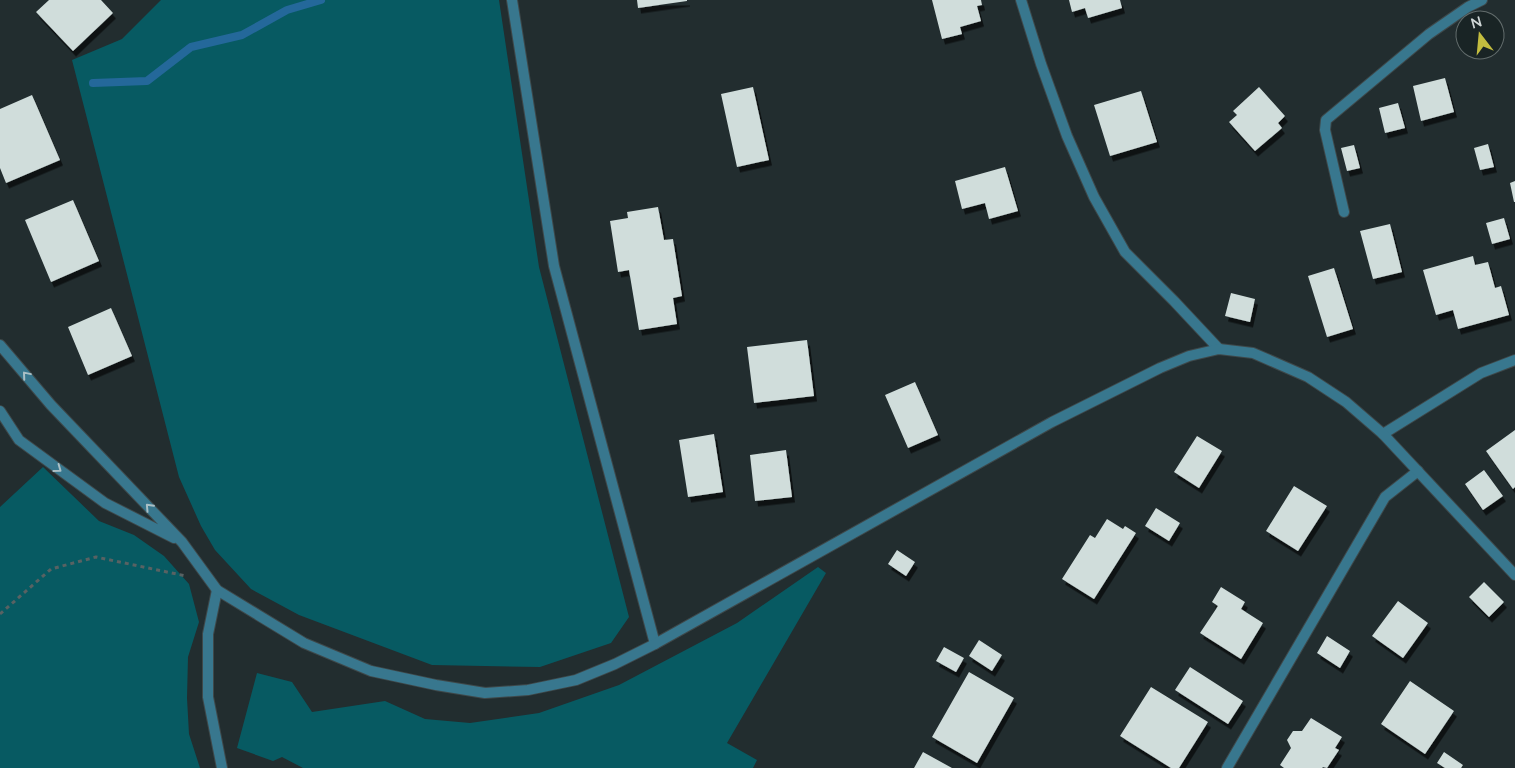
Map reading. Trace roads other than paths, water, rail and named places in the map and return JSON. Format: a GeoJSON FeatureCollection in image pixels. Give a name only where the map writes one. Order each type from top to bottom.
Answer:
{"type":"FeatureCollection","features":[{"type":"Feature","properties":{"kind":"street"},"geometry":{"type":"LineString","coordinates":[[512,0],[554,266],[654,644]]}},
{"type":"Feature","properties":{"kind":"street"},"geometry":{"type":"LineString","coordinates":[[1021,0],[1041,64],[1067,136],[1094,197],[1125,252],[1219,349]]}},
{"type":"Feature","properties":{"kind":"street"},"geometry":{"type":"LineString","coordinates":[[1344,212],[1325,130],[1326,120],[1429,34],[1468,7],[1482,0]]}},
{"type":"Feature","properties":{"kind":"street"},"geometry":{"type":"LineString","coordinates":[[0,345],[51,405],[182,542],[214,586],[304,643],[370,671],[485,693],[528,690],[576,680],[615,664],[1052,422],[1189,356],[1219,349],[1253,352],[1308,377],[1346,402],[1383,434],[1515,575]]}},
{"type":"Feature","properties":{"kind":"street"},"geometry":{"type":"LineString","coordinates":[[1383,434],[1481,373],[1515,360]]}},
{"type":"Feature","properties":{"kind":"street"},"geometry":{"type":"LineString","coordinates":[[0,411],[19,440],[105,504],[182,542]]}},
{"type":"Feature","properties":{"kind":"street"},"geometry":{"type":"LineString","coordinates":[[1226,768],[1385,497],[1418,471]]}},
{"type":"Feature","properties":{"kind":"street"},"geometry":{"type":"LineString","coordinates":[[214,586],[208,634],[208,697],[222,768]]}},
{"type":"Feature","properties":{"kind":"waterway"},"geometry":{"type":"LineString","coordinates":[[93,83],[147,81],[191,47],[242,35],[287,10],[321,0]]}}]}
